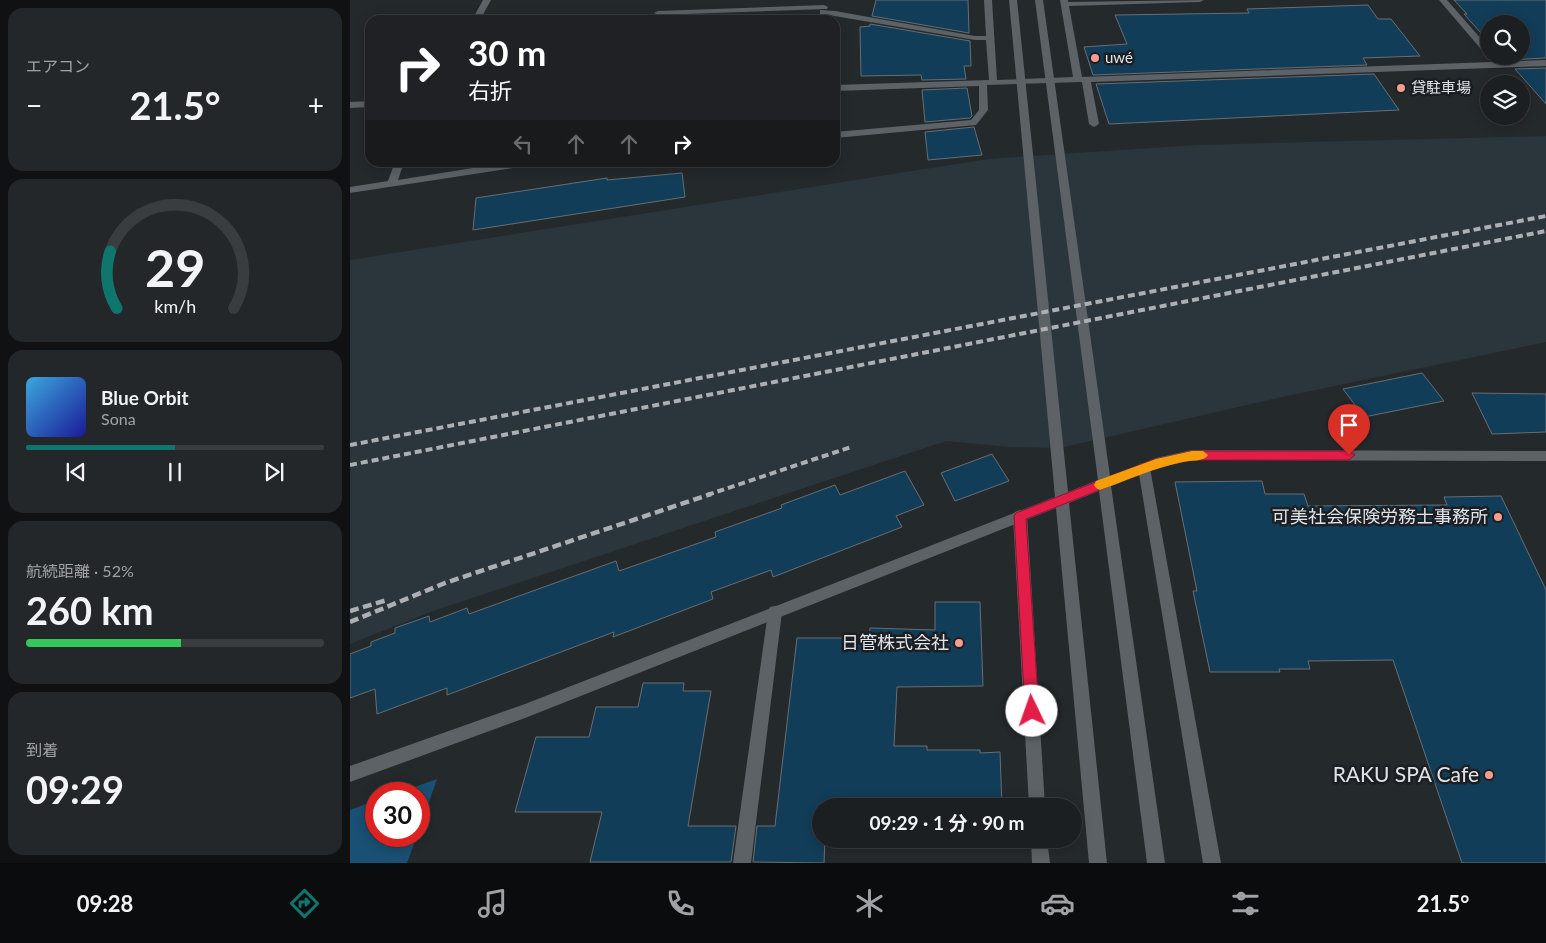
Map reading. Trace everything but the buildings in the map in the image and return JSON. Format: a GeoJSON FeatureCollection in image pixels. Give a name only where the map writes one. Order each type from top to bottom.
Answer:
{"type":"FeatureCollection","features":[{"type":"Feature","properties":{"kind":"street"},"geometry":{"type":"LineString","coordinates":[[479,15],[487,0]]}},
{"type":"Feature","properties":{"kind":"street"},"geometry":{"type":"LineString","coordinates":[[988,0],[993,82]]}},
{"type":"Feature","properties":{"kind":"street"},"geometry":{"type":"LineString","coordinates":[[1094,124],[1065,2],[1200,0]]}},
{"type":"Feature","properties":{"kind":"street"},"geometry":{"type":"LineString","coordinates":[[1443,0],[1480,42]]}},
{"type":"Feature","properties":{"kind":"street"},"geometry":{"type":"LineString","coordinates":[[1014,5],[1098,863]]}},
{"type":"Feature","properties":{"kind":"street"},"geometry":{"type":"LineString","coordinates":[[1040,5],[1156,863]]}},
{"type":"Feature","properties":{"kind":"street"},"geometry":{"type":"LineString","coordinates":[[658,13],[824,10],[975,38],[990,38]]}},
{"type":"Feature","properties":{"kind":"street"},"geometry":{"type":"LineString","coordinates":[[1530,63],[1546,63]]}},
{"type":"Feature","properties":{"kind":"street"},"geometry":{"type":"LineString","coordinates":[[840,88],[1480,65]]}},
{"type":"Feature","properties":{"kind":"street"},"geometry":{"type":"LineString","coordinates":[[840,135],[973,124],[981,118],[984,112],[983,83]]}},
{"type":"Feature","properties":{"kind":"street"},"geometry":{"type":"LineString","coordinates":[[350,105],[365,104]]}},
{"type":"Feature","properties":{"kind":"street"},"geometry":{"type":"LineString","coordinates":[[394,183],[398,167]]}},
{"type":"Feature","properties":{"kind":"street"},"geometry":{"type":"LineString","coordinates":[[350,190],[499,167]]}},
{"type":"Feature","properties":{"kind":"street"},"geometry":{"type":"LineString","coordinates":[[350,774],[525,710],[1144,468],[1192,455],[1546,456]]}},
{"type":"Feature","properties":{"kind":"street"},"geometry":{"type":"LineString","coordinates":[[1144,468],[1212,863]]}},
{"type":"Feature","properties":{"kind":"street"},"geometry":{"type":"LineString","coordinates":[[1020,516],[1037,798]]}},
{"type":"Feature","properties":{"kind":"street"},"geometry":{"type":"LineString","coordinates":[[742,863],[775,612]]}},
{"type":"Feature","properties":{"kind":"street"},"geometry":{"type":"LineString","coordinates":[[1040,848],[1041,863]]}},
{"type":"Feature","properties":{"kind":"shaded area"},"geometry":{"type":"Polygon","coordinates":[[[1546,136],[1546,342],[1282,397],[1060,448],[1009,447],[946,441],[433,611],[350,644],[350,260],[988,159],[1197,145],[1546,136]]]}},
{"type":"Feature","properties":{"kind":"shaded area"},"geometry":{"type":"Polygon","coordinates":[[[437,779],[430,799],[430,782],[437,779]]]}},
{"type":"Feature","properties":{"kind":"shaded area"},"geometry":{"type":"Polygon","coordinates":[[[365,804],[365,847],[413,847],[407,863],[350,863],[350,810],[365,804]]]}},
{"type":"Feature","properties":{"kind":"railway"},"geometry":{"type":"LineString","coordinates":[[350,445],[1546,216]]}},
{"type":"Feature","properties":{"kind":"railway"},"geometry":{"type":"LineString","coordinates":[[350,465],[1546,231]]}},
{"type":"Feature","properties":{"kind":"railway"},"geometry":{"type":"LineString","coordinates":[[707,495],[851,447]]}},
{"type":"Feature","properties":{"kind":"railway"},"geometry":{"type":"LineString","coordinates":[[350,622],[445,583],[711,494]]}},
{"type":"Feature","properties":{"kind":"railway"},"geometry":{"type":"LineString","coordinates":[[350,611],[387,600]]}},
{"type":"Feature","properties":{"kind":"slow traffic"},"geometry":{"type":"LineString","coordinates":[[1100,485],[1156,463],[1192,455],[1203,455]]}},
{"type":"Feature","properties":{"kind":"place","name":"uwé"},"geometry":{"type":"Point","coordinates":[1095,58]}},
{"type":"Feature","properties":{"kind":"place","name":"貸駐車場"},"geometry":{"type":"Point","coordinates":[1401,88]}},
{"type":"Feature","properties":{"kind":"place","name":"可美社会保険労務士事務所"},"geometry":{"type":"Point","coordinates":[1498,517]}},
{"type":"Feature","properties":{"kind":"place","name":"日管株式会社"},"geometry":{"type":"Point","coordinates":[959,643]}},
{"type":"Feature","properties":{"kind":"place","name":"RAKU SPA Cafe"},"geometry":{"type":"Point","coordinates":[1489,775]}},
{"type":"Feature","properties":{"kind":"route"},"geometry":{"type":"LineString","coordinates":[[1032,711],[1020,516],[1156,463],[1192,455],[1349,455]]}}]}
